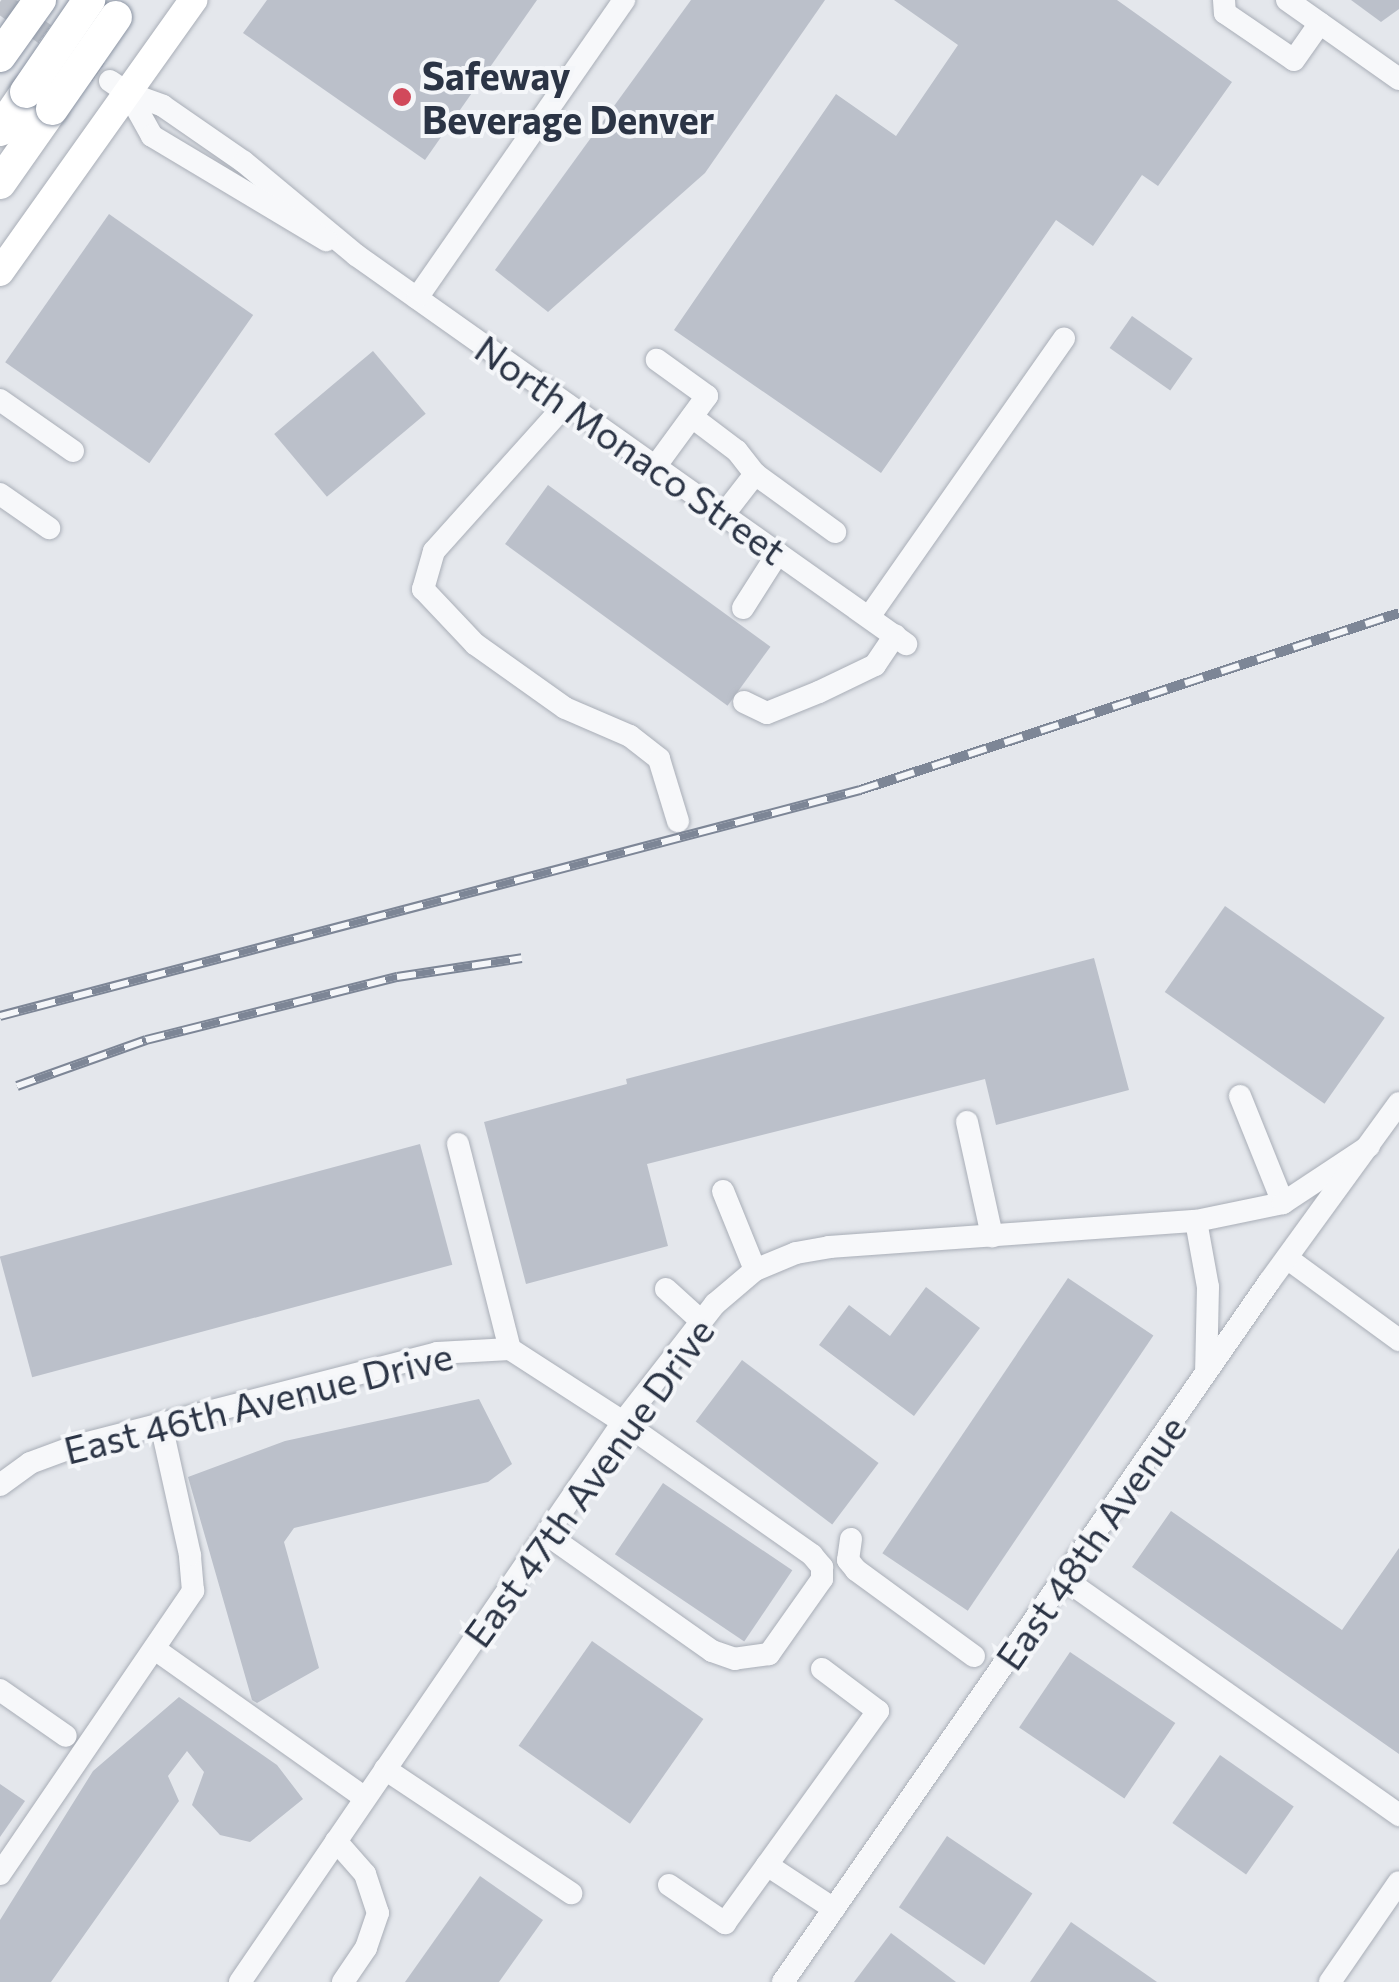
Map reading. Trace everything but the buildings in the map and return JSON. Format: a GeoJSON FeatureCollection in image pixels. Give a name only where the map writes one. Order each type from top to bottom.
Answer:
{"type":"FeatureCollection","features":[{"type":"Feature","properties":{"kind":"highway"},"geometry":{"type":"LineString","coordinates":[[0,56],[40,0]]}},
{"type":"Feature","properties":{"kind":"highway"},"geometry":{"type":"LineString","coordinates":[[0,183],[39,100],[110,6]]}},
{"type":"Feature","properties":{"kind":"highway"},"geometry":{"type":"LineString","coordinates":[[0,130],[39,100]]}},
{"type":"Feature","properties":{"kind":"main road"},"geometry":{"type":"LineString","coordinates":[[0,272],[119,87],[192,0]]}},
{"type":"Feature","properties":{"kind":"street"},"geometry":{"type":"LineString","coordinates":[[417,298],[624,0]]}},
{"type":"Feature","properties":{"kind":"street"},"geometry":{"type":"LineString","coordinates":[[1224,0],[1225,13],[1294,60],[1320,23]]}},
{"type":"Feature","properties":{"kind":"street"},"geometry":{"type":"LineString","coordinates":[[1287,0],[1399,79]]}},
{"type":"Feature","properties":{"kind":"street","name":"North Monaco Street"},"geometry":{"type":"LineString","coordinates":[[119,87],[164,106],[244,162],[356,255],[901,640],[876,665],[767,713],[744,702]]}},
{"type":"Feature","properties":{"kind":"street"},"geometry":{"type":"LineString","coordinates":[[869,617],[1064,340]]}},
{"type":"Feature","properties":{"kind":"street"},"geometry":{"type":"LineString","coordinates":[[655,467],[707,396],[657,360]]}},
{"type":"Feature","properties":{"kind":"street"},"geometry":{"type":"LineString","coordinates":[[0,400],[73,452]]}},
{"type":"Feature","properties":{"kind":"street"},"geometry":{"type":"LineString","coordinates":[[566,404],[434,551],[423,590],[490,655],[564,708],[630,736],[660,759],[678,821]]}},
{"type":"Feature","properties":{"kind":"street"},"geometry":{"type":"LineString","coordinates":[[692,418],[738,451],[755,474],[835,532]]}},
{"type":"Feature","properties":{"kind":"street"},"geometry":{"type":"LineString","coordinates":[[724,514],[755,474]]}},
{"type":"Feature","properties":{"kind":"street"},"geometry":{"type":"LineString","coordinates":[[0,494],[48,528]]}},
{"type":"Feature","properties":{"kind":"street"},"geometry":{"type":"LineString","coordinates":[[743,608],[778,553]]}},
{"type":"Feature","properties":{"kind":"street"},"geometry":{"type":"LineString","coordinates":[[1240,1096],[1283,1203]]}},
{"type":"Feature","properties":{"kind":"street","name":"East 48th Avenue"},"geometry":{"type":"LineString","coordinates":[[783,1982],[1399,1103]]}},
{"type":"Feature","properties":{"kind":"street"},"geometry":{"type":"LineString","coordinates":[[967,1122],[992,1236]]}},
{"type":"Feature","properties":{"kind":"street"},"geometry":{"type":"LineString","coordinates":[[458,1144],[510,1350],[623,1422],[812,1555],[822,1567],[817,1592],[769,1654],[735,1659],[712,1651],[546,1534]]}},
{"type":"Feature","properties":{"kind":"street","name":"East 47th Avenue Drive"},"geometry":{"type":"LineString","coordinates":[[240,1982],[623,1422],[702,1321],[755,1270],[796,1253],[829,1247],[1196,1221],[1283,1203],[1369,1146]]}},
{"type":"Feature","properties":{"kind":"street"},"geometry":{"type":"LineString","coordinates":[[723,1191],[755,1270]]}},
{"type":"Feature","properties":{"kind":"street"},"geometry":{"type":"LineString","coordinates":[[1196,1221],[1210,1324],[1206,1374]]}},
{"type":"Feature","properties":{"kind":"street"},"geometry":{"type":"LineString","coordinates":[[1287,1258],[1399,1340]]}},
{"type":"Feature","properties":{"kind":"street"},"geometry":{"type":"LineString","coordinates":[[666,1289],[702,1321]]}},
{"type":"Feature","properties":{"kind":"street","name":"East 46th Avenue Drive"},"geometry":{"type":"LineString","coordinates":[[0,1485],[46,1456],[161,1424],[437,1352],[510,1350]]}},
{"type":"Feature","properties":{"kind":"street"},"geometry":{"type":"LineString","coordinates":[[0,1874],[193,1591],[190,1555],[161,1424]]}},
{"type":"Feature","properties":{"kind":"street"},"geometry":{"type":"LineString","coordinates":[[851,1538],[848,1560],[856,1570],[974,1656]]}},
{"type":"Feature","properties":{"kind":"street"},"geometry":{"type":"LineString","coordinates":[[1066,1580],[1399,1814]]}},
{"type":"Feature","properties":{"kind":"street"},"geometry":{"type":"LineString","coordinates":[[156,1650],[366,1798]]}},
{"type":"Feature","properties":{"kind":"street"},"geometry":{"type":"LineString","coordinates":[[668,1885],[725,1924],[878,1711],[822,1668]]}},
{"type":"Feature","properties":{"kind":"street"},"geometry":{"type":"LineString","coordinates":[[0,1690],[66,1736]]}},
{"type":"Feature","properties":{"kind":"street"},"geometry":{"type":"LineString","coordinates":[[386,1769],[571,1893]]}},
{"type":"Feature","properties":{"kind":"street"},"geometry":{"type":"LineString","coordinates":[[336,1840],[366,1874],[378,1913],[366,1948],[342,1982]]}},
{"type":"Feature","properties":{"kind":"street"},"geometry":{"type":"LineString","coordinates":[[766,1866],[834,1909]]}},
{"type":"Feature","properties":{"kind":"street"},"geometry":{"type":"LineString","coordinates":[[1330,1982],[1399,1882]]}},
{"type":"Feature","properties":{"kind":"tunnel"},"geometry":{"type":"LineString","coordinates":[[0,2],[110,81]]}},
{"type":"Feature","properties":{"kind":"railway"},"geometry":{"type":"LineString","coordinates":[[0,1016],[860,790],[1399,613]]}},
{"type":"Feature","properties":{"kind":"railway"},"geometry":{"type":"LineString","coordinates":[[17,1086],[146,1040],[397,977],[522,958]]}},
{"type":"Feature","properties":{"kind":"place","name":"Safeway Beverage Denver"},"geometry":{"type":"Point","coordinates":[402,97]}}]}
